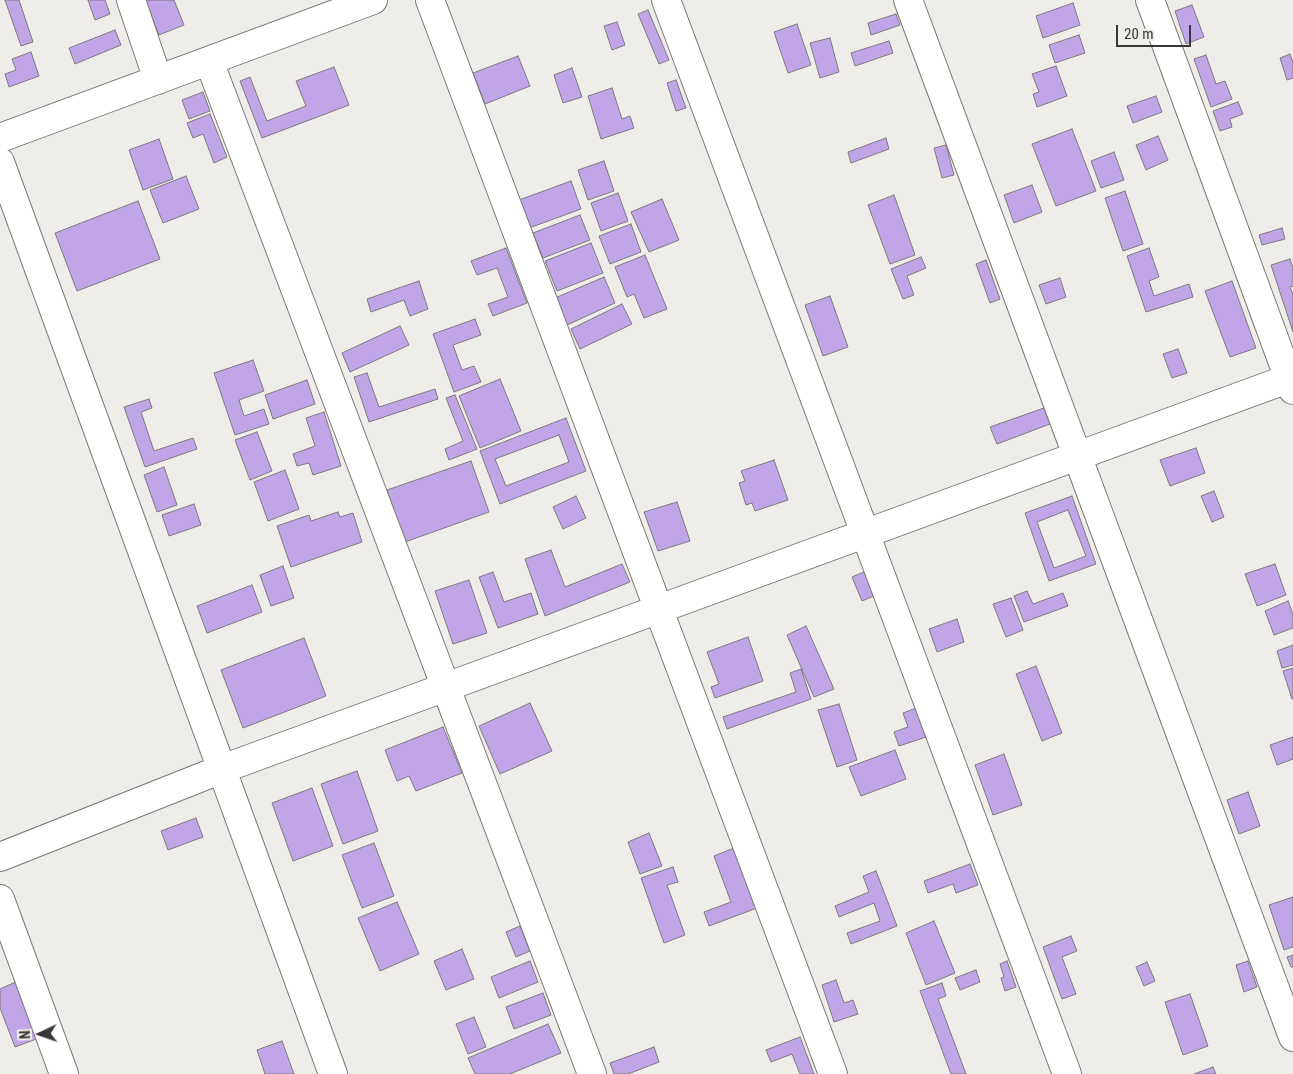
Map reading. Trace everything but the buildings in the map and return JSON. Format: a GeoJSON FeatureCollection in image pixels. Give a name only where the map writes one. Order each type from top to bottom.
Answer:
{"type":"FeatureCollection","features":[{"type":"Feature","properties":{"kind":"street"},"geometry":{"type":"LineString","coordinates":[[131,0],[158,80]]}},
{"type":"Feature","properties":{"kind":"street"},"geometry":{"type":"LineString","coordinates":[[0,138],[373,0]]}},
{"type":"Feature","properties":{"kind":"street"},"geometry":{"type":"LineString","coordinates":[[430,0],[833,1074]]}},
{"type":"Feature","properties":{"kind":"street"},"geometry":{"type":"LineString","coordinates":[[666,0],[1068,1074]]}},
{"type":"Feature","properties":{"kind":"street"},"geometry":{"type":"LineString","coordinates":[[908,0],[1293,1037]]}},
{"type":"Feature","properties":{"kind":"street"},"geometry":{"type":"LineString","coordinates":[[0,857],[222,769],[445,687],[1077,456],[1292,382],[1150,0]]}},
{"type":"Feature","properties":{"kind":"street"},"geometry":{"type":"LineString","coordinates":[[209,61],[592,1074]]}},
{"type":"Feature","properties":{"kind":"street"},"geometry":{"type":"LineString","coordinates":[[0,162],[333,1074]]}},
{"type":"Feature","properties":{"kind":"street"},"geometry":{"type":"LineString","coordinates":[[0,899],[64,1074]]}}]}
